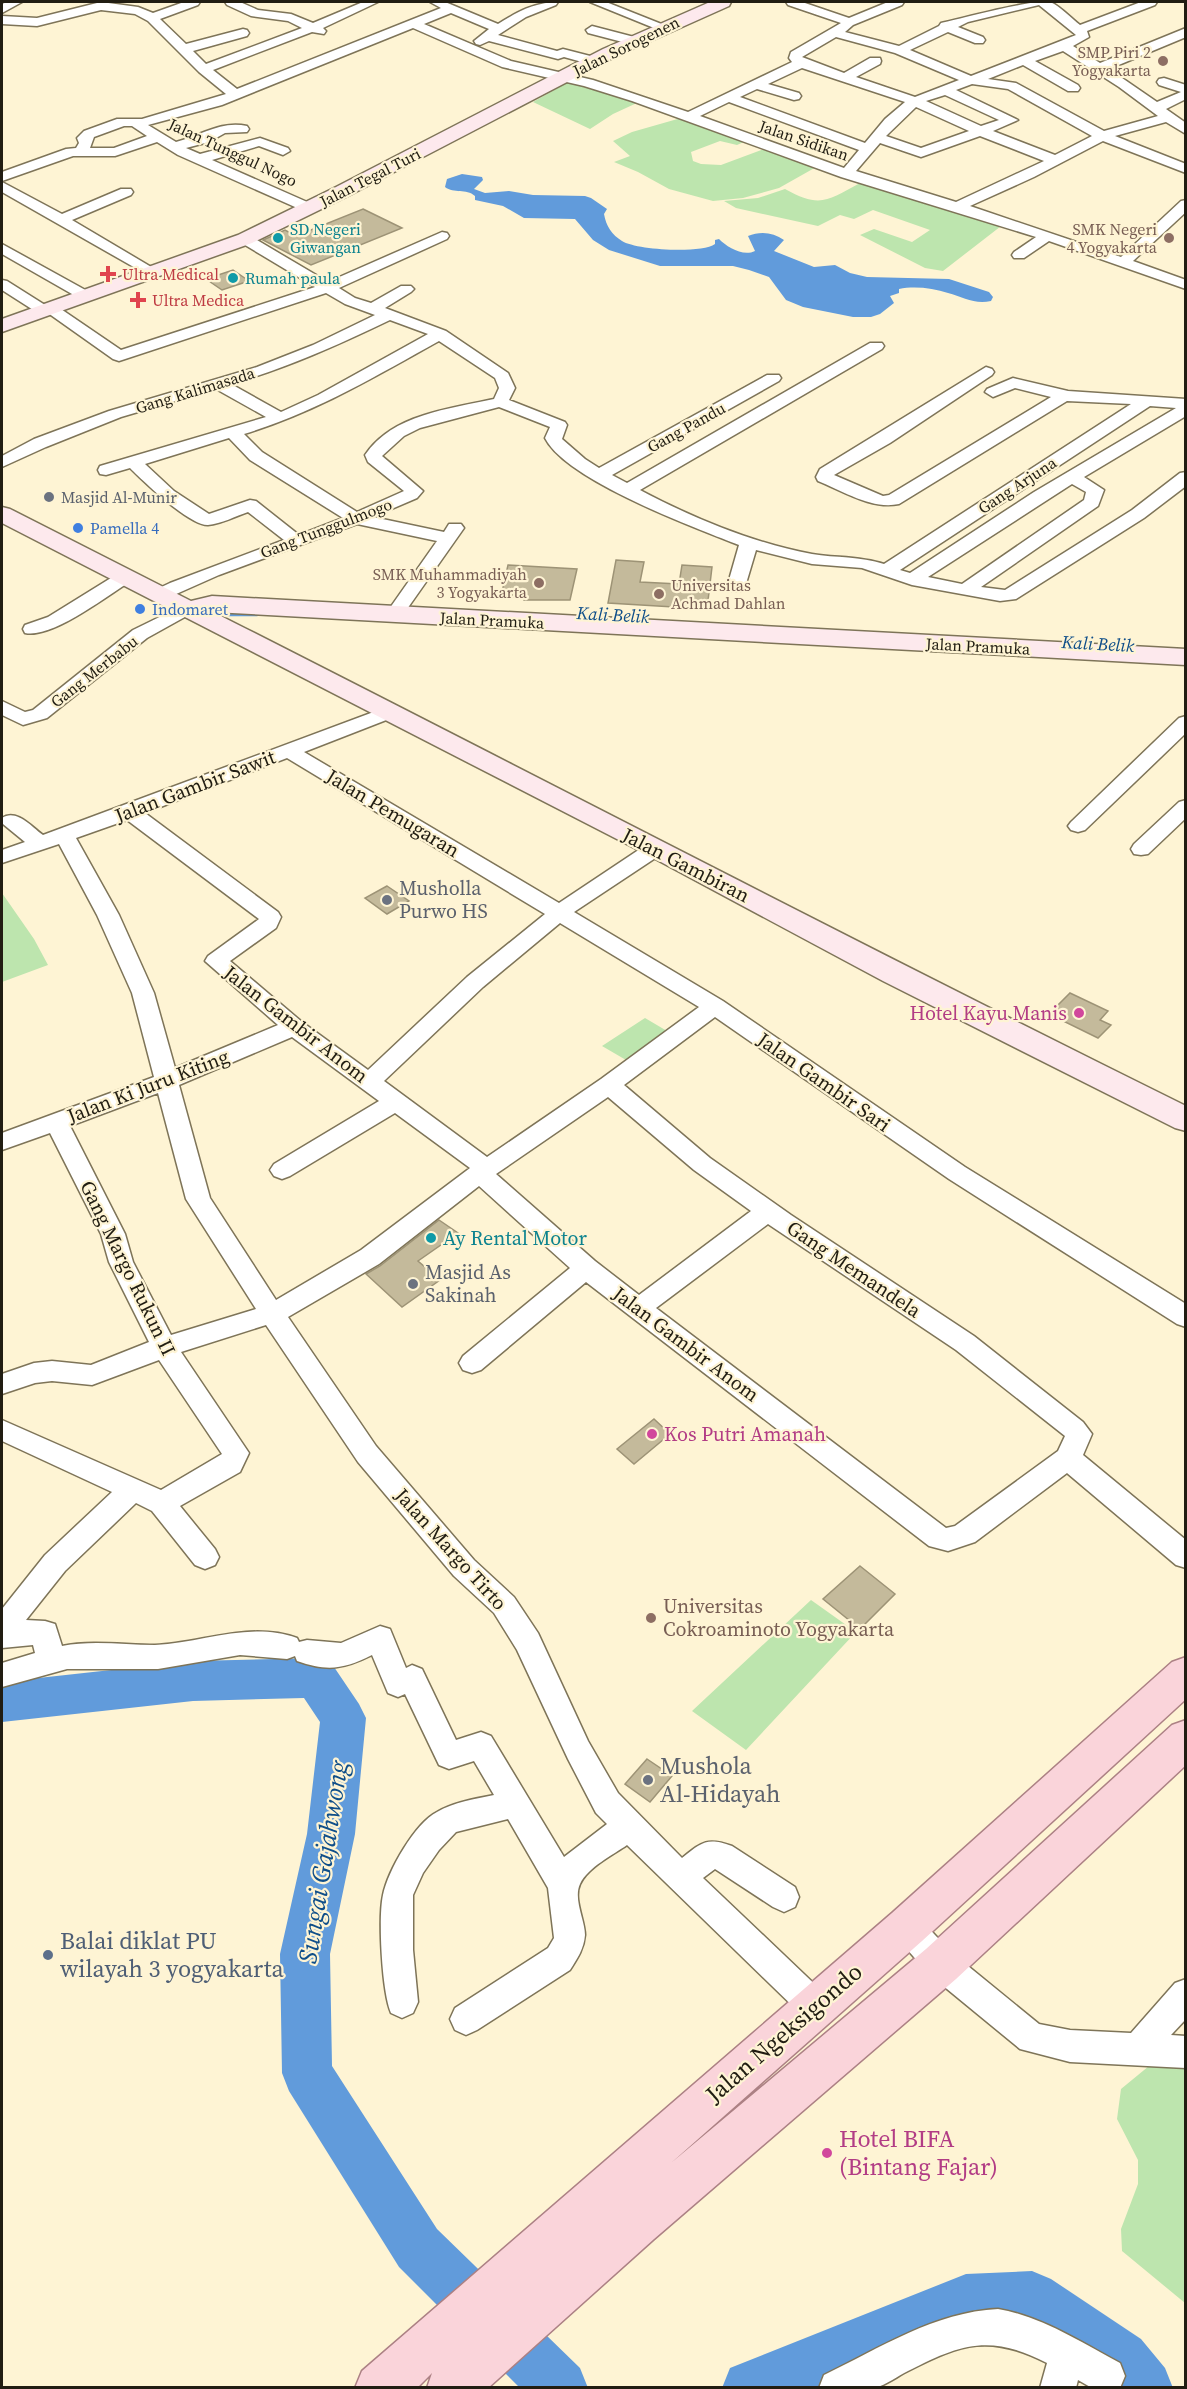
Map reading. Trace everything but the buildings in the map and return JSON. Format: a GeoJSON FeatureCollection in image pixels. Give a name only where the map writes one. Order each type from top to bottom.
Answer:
{"type":"FeatureCollection","features":[{"type":"Feature","properties":{"kind":"main road","name":"Jalan Sorogenen"},"geometry":{"type":"LineString","coordinates":[[563,77],[663,27],[723,2]]}},
{"type":"Feature","properties":{"kind":"main road","name":"Jalan Tegal Turi"},"geometry":{"type":"LineString","coordinates":[[2,326],[245,239],[563,77]]}},
{"type":"Feature","properties":{"kind":"main road"},"geometry":{"type":"LineString","coordinates":[[2,514],[186,609]]}},
{"type":"Feature","properties":{"kind":"main road","name":"Jalan Pramuka"},"geometry":{"type":"LineString","coordinates":[[186,609],[212,604],[1185,657]]}},
{"type":"Feature","properties":{"kind":"main road","name":"Jalan Gambiran"},"geometry":{"type":"LineString","coordinates":[[186,609],[656,848],[894,974],[1185,1120]]}},
{"type":"Feature","properties":{"kind":"main road","name":"Jalan Ngeksigondo"},"geometry":{"type":"LineString","coordinates":[[451,2388],[622,2205],[815,2006],[907,1927],[1185,1674]]}},
{"type":"Feature","properties":{"kind":"main road","name":"Jalan Ngeksigondo"},"geometry":{"type":"LineString","coordinates":[[379,2388],[941,1964],[1185,1738]]}},
{"type":"Feature","properties":{"kind":"street"},"geometry":{"type":"LineString","coordinates":[[2,9],[16,2]]}},
{"type":"Feature","properties":{"kind":"street"},"geometry":{"type":"LineString","coordinates":[[152,18],[194,2]]}},
{"type":"Feature","properties":{"kind":"street"},"geometry":{"type":"LineString","coordinates":[[231,2],[263,15],[291,18],[358,46]]}},
{"type":"Feature","properties":{"kind":"street"},"geometry":{"type":"LineString","coordinates":[[347,2],[366,4]]}},
{"type":"Feature","properties":{"kind":"street"},"geometry":{"type":"LineString","coordinates":[[435,2],[492,32],[558,55],[563,53],[593,61]]}},
{"type":"Feature","properties":{"kind":"street"},"geometry":{"type":"LineString","coordinates":[[472,49],[492,32],[530,9],[552,2]]}},
{"type":"Feature","properties":{"kind":"street"},"geometry":{"type":"LineString","coordinates":[[596,2],[663,27]]}},
{"type":"Feature","properties":{"kind":"street"},"geometry":{"type":"LineString","coordinates":[[612,8],[626,2]]}},
{"type":"Feature","properties":{"kind":"street"},"geometry":{"type":"LineString","coordinates":[[792,2],[849,22]]}},
{"type":"Feature","properties":{"kind":"street"},"geometry":{"type":"LineString","coordinates":[[898,2],[849,22],[845,27],[796,55],[795,58],[801,63],[915,101],[982,132],[1055,160]]}},
{"type":"Feature","properties":{"kind":"street"},"geometry":{"type":"LineString","coordinates":[[900,50],[945,26],[1003,4],[1036,2]]}},
{"type":"Feature","properties":{"kind":"street"},"geometry":{"type":"LineString","coordinates":[[846,174],[890,122],[915,101],[1021,57],[1083,37],[1079,30],[1043,2]]}},
{"type":"Feature","properties":{"kind":"street"},"geometry":{"type":"LineString","coordinates":[[1079,30],[1151,2]]}},
{"type":"Feature","properties":{"kind":"street"},"geometry":{"type":"LineString","coordinates":[[2,20],[37,22],[102,4],[132,9],[152,18],[204,69],[234,94]]}},
{"type":"Feature","properties":{"kind":"street"},"geometry":{"type":"LineString","coordinates":[[288,4],[302,11],[291,18]]}},
{"type":"Feature","properties":{"kind":"street"},"geometry":{"type":"LineString","coordinates":[[204,69],[312,28],[366,4]]}},
{"type":"Feature","properties":{"kind":"street","name":"Jalan Tunggul Nogo"},"geometry":{"type":"LineString","coordinates":[[309,208],[174,147],[137,125],[139,122],[213,104],[450,9]]}},
{"type":"Feature","properties":{"kind":"street","name":"Jalan Sidikan"},"geometry":{"type":"LineString","coordinates":[[412,24],[507,64],[628,96],[846,174],[1047,236],[1185,285]]}},
{"type":"Feature","properties":{"kind":"street"},"geometry":{"type":"LineString","coordinates":[[945,26],[979,40]]}},
{"type":"Feature","properties":{"kind":"street"},"geometry":{"type":"LineString","coordinates":[[592,30],[634,41]]}},
{"type":"Feature","properties":{"kind":"street"},"geometry":{"type":"LineString","coordinates":[[1105,66],[1185,32]]}},
{"type":"Feature","properties":{"kind":"street"},"geometry":{"type":"LineString","coordinates":[[184,49],[243,33]]}},
{"type":"Feature","properties":{"kind":"street"},"geometry":{"type":"LineString","coordinates":[[834,33],[900,50],[969,80],[1011,86],[1102,136],[1185,169]]}},
{"type":"Feature","properties":{"kind":"street"},"geometry":{"type":"LineString","coordinates":[[1064,45],[1102,69],[1185,130]]}},
{"type":"Feature","properties":{"kind":"street"},"geometry":{"type":"LineString","coordinates":[[1107,51],[1125,57]]}},
{"type":"Feature","properties":{"kind":"street"},"geometry":{"type":"LineString","coordinates":[[1021,57],[1073,88]]}},
{"type":"Feature","properties":{"kind":"street"},"geometry":{"type":"LineString","coordinates":[[845,78],[875,61]]}},
{"type":"Feature","properties":{"kind":"street"},"geometry":{"type":"LineString","coordinates":[[688,117],[801,63]]}},
{"type":"Feature","properties":{"kind":"street"},"geometry":{"type":"LineString","coordinates":[[1164,82],[1185,89]]}},
{"type":"Feature","properties":{"kind":"street"},"geometry":{"type":"LineString","coordinates":[[757,85],[794,96]]}},
{"type":"Feature","properties":{"kind":"street"},"geometry":{"type":"LineString","coordinates":[[877,137],[921,153],[982,132],[1011,119],[943,89]]}},
{"type":"Feature","properties":{"kind":"street"},"geometry":{"type":"LineString","coordinates":[[1156,108],[1185,94]]}},
{"type":"Feature","properties":{"kind":"street"},"geometry":{"type":"LineString","coordinates":[[730,98],[868,149]]}},
{"type":"Feature","properties":{"kind":"street"},"geometry":{"type":"LineString","coordinates":[[956,207],[1102,136],[1169,117]]}},
{"type":"Feature","properties":{"kind":"street"},"geometry":{"type":"LineString","coordinates":[[81,151],[86,143],[84,138],[89,134],[123,122],[139,122]]}},
{"type":"Feature","properties":{"kind":"street"},"geometry":{"type":"LineString","coordinates":[[174,147],[204,139],[224,129],[242,129]]}},
{"type":"Feature","properties":{"kind":"street"},"geometry":{"type":"LineString","coordinates":[[2,177],[81,151],[115,152],[158,137]]}},
{"type":"Feature","properties":{"kind":"street"},"geometry":{"type":"LineString","coordinates":[[199,159],[260,142],[282,151]]}},
{"type":"Feature","properties":{"kind":"street"},"geometry":{"type":"LineString","coordinates":[[2,186],[151,271]]}},
{"type":"Feature","properties":{"kind":"street"},"geometry":{"type":"LineString","coordinates":[[63,219],[126,192]]}},
{"type":"Feature","properties":{"kind":"street"},"geometry":{"type":"LineString","coordinates":[[1124,262],[1185,204]]}},
{"type":"Feature","properties":{"kind":"street"},"geometry":{"type":"LineString","coordinates":[[2,284],[47,309],[119,356],[326,288],[442,236]]}},
{"type":"Feature","properties":{"kind":"street"},"geometry":{"type":"LineString","coordinates":[[1019,255],[1047,236]]}},
{"type":"Feature","properties":{"kind":"street"},"geometry":{"type":"LineString","coordinates":[[245,239],[326,288],[371,309],[418,324],[440,334],[504,378],[507,387],[500,402],[557,423],[560,426],[553,438],[555,442],[579,463],[599,475],[661,508],[749,543],[812,559],[846,561],[887,570],[912,580],[1000,596],[1010,595],[1138,514],[1185,477]]}},
{"type":"Feature","properties":{"kind":"street"},"geometry":{"type":"LineString","coordinates":[[2,248],[84,295]]}},
{"type":"Feature","properties":{"kind":"street"},"geometry":{"type":"LineString","coordinates":[[371,309],[406,289]]}},
{"type":"Feature","properties":{"kind":"street","name":"Gang Kalimasada"},"geometry":{"type":"LineString","coordinates":[[2,462],[40,443],[115,414],[263,370],[319,348],[387,315]]}},
{"type":"Feature","properties":{"kind":"street"},"geometry":{"type":"LineString","coordinates":[[106,470],[280,418],[316,402],[440,334]]}},
{"type":"Feature","properties":{"kind":"street"},"geometry":{"type":"LineString","coordinates":[[628,490],[876,346]]}},
{"type":"Feature","properties":{"kind":"street"},"geometry":{"type":"LineString","coordinates":[[986,372],[884,439],[826,473],[824,477],[881,501],[893,500],[1068,396]]}},
{"type":"Feature","properties":{"kind":"street","name":"Gang Pandu"},"geometry":{"type":"LineString","coordinates":[[599,475],[773,378]]}},
{"type":"Feature","properties":{"kind":"street"},"geometry":{"type":"LineString","coordinates":[[217,383],[280,418]]}},
{"type":"Feature","properties":{"kind":"street"},"geometry":{"type":"LineString","coordinates":[[993,392],[1013,383],[1068,396],[1185,405]]}},
{"type":"Feature","properties":{"kind":"street","name":"Gang Arjuna"},"geometry":{"type":"LineString","coordinates":[[887,570],[1147,401]]}},
{"type":"Feature","properties":{"kind":"street","name":"Gang Tunggulmogo"},"geometry":{"type":"LineString","coordinates":[[159,595],[257,554],[297,542],[356,519],[414,491],[374,458],[373,455],[386,441],[418,423],[500,402]]}},
{"type":"Feature","properties":{"kind":"street"},"geometry":{"type":"LineString","coordinates":[[912,580],[1185,405]]}},
{"type":"Feature","properties":{"kind":"street"},"geometry":{"type":"LineString","coordinates":[[233,433],[256,456],[356,519],[452,533],[394,615]]}},
{"type":"Feature","properties":{"kind":"street"},"geometry":{"type":"LineString","coordinates":[[134,463],[168,495],[207,520],[250,504],[297,542]]}},
{"type":"Feature","properties":{"kind":"street"},"geometry":{"type":"LineString","coordinates":[[965,590],[1092,502],[1095,490],[1072,477]]}},
{"type":"Feature","properties":{"kind":"street"},"geometry":{"type":"LineString","coordinates":[[736,587],[749,543]]}},
{"type":"Feature","properties":{"kind":"street"},"geometry":{"type":"LineString","coordinates":[[32,629],[54,621],[125,577]]}},
{"type":"Feature","properties":{"kind":"street","name":"Gang Merbabu"},"geometry":{"type":"LineString","coordinates":[[2,707],[23,719],[40,714],[140,634],[186,609]]}},
{"type":"Feature","properties":{"kind":"street","name":"Jalan Gambir Sawit"},"geometry":{"type":"LineString","coordinates":[[2,857],[130,812],[387,713]]}},
{"type":"Feature","properties":{"kind":"street"},"geometry":{"type":"LineString","coordinates":[[1078,826],[1185,722]]}},
{"type":"Feature","properties":{"kind":"street","name":"Jalan Pemugaran"},"geometry":{"type":"LineString","coordinates":[[289,751],[559,913]]}},
{"type":"Feature","properties":{"kind":"street"},"geometry":{"type":"LineString","coordinates":[[1141,849],[1185,806]]}},
{"type":"Feature","properties":{"kind":"street","name":"Jalan Gambir Anom"},"geometry":{"type":"LineString","coordinates":[[130,812],[270,917],[268,923],[216,961],[294,1028],[369,1082],[483,1171],[586,1268],[939,1538],[948,1540],[965,1534],[1068,1458]]}},
{"type":"Feature","properties":{"kind":"street"},"geometry":{"type":"LineString","coordinates":[[10,820],[40,843]]}},
{"type":"Feature","properties":{"kind":"street","name":"Jalan Margo Tirto"},"geometry":{"type":"LineString","coordinates":[[64,835],[108,915],[143,993],[198,1199],[272,1314],[367,1454],[464,1568],[504,1605],[528,1642],[578,1750],[607,1803],[815,2006]]}},
{"type":"Feature","properties":{"kind":"street"},"geometry":{"type":"LineString","coordinates":[[369,1082],[475,982],[559,913],[656,848]]}},
{"type":"Feature","properties":{"kind":"street","name":"Jalan Gambir Sari"},"geometry":{"type":"LineString","coordinates":[[559,913],[715,1006],[957,1173],[1185,1317]]}},
{"type":"Feature","properties":{"kind":"street"},"geometry":{"type":"LineString","coordinates":[[2,1384],[34,1373],[52,1371],[92,1375],[164,1347],[272,1314],[370,1257],[483,1171],[609,1085],[715,1006]]}},
{"type":"Feature","properties":{"kind":"street","name":"Jalan Ki Juru Kiting"},"geometry":{"type":"LineString","coordinates":[[2,1142],[166,1081],[294,1028]]}},
{"type":"Feature","properties":{"kind":"street","name":"Gang Memandela"},"geometry":{"type":"LineString","coordinates":[[609,1085],[702,1164],[965,1343],[1074,1429],[1079,1434],[1068,1458]]}},
{"type":"Feature","properties":{"kind":"street"},"geometry":{"type":"LineString","coordinates":[[282,1170],[395,1102]]}},
{"type":"Feature","properties":{"kind":"street","name":"Gang Margo Rukun II"},"geometry":{"type":"LineString","coordinates":[[56,1122],[113,1234],[121,1262],[164,1347],[236,1453],[231,1464],[162,1503]]}},
{"type":"Feature","properties":{"kind":"street"},"geometry":{"type":"LineString","coordinates":[[639,1308],[768,1211]]}},
{"type":"Feature","properties":{"kind":"street"},"geometry":{"type":"LineString","coordinates":[[472,1364],[586,1268]]}},
{"type":"Feature","properties":{"kind":"street"},"geometry":{"type":"LineString","coordinates":[[4,1434],[162,1503],[206,1557]]}},
{"type":"Feature","properties":{"kind":"street"},"geometry":{"type":"LineString","coordinates":[[1068,1458],[1185,1557]]}},
{"type":"Feature","properties":{"kind":"street"},"geometry":{"type":"LineString","coordinates":[[2,1629],[55,1563],[133,1489]]}},
{"type":"Feature","properties":{"kind":"street"},"geometry":{"type":"LineString","coordinates":[[2,1636],[27,1632],[45,1633],[50,1656],[56,1659]]}},
{"type":"Feature","properties":{"kind":"street"},"geometry":{"type":"LineString","coordinates":[[2,1675],[67,1657],[158,1657],[240,1643],[343,1656],[380,1638],[398,1684],[412,1678],[449,1756],[481,1745],[564,1886]]}},
{"type":"Feature","properties":{"kind":"street"},"geometry":{"type":"LineString","coordinates":[[402,2002],[397,1950],[398,1895],[411,1864],[428,1840],[446,1822],[514,1804]]}},
{"type":"Feature","properties":{"kind":"street"},"geometry":{"type":"LineString","coordinates":[[466,2019],[559,1959],[567,1947],[569,1935],[564,1906],[564,1886],[570,1874],[629,1826]]}},
{"type":"Feature","properties":{"kind":"street"},"geometry":{"type":"LineString","coordinates":[[681,1877],[710,1854],[721,1856],[784,1897]]}},
{"type":"Feature","properties":{"kind":"street"},"geometry":{"type":"LineString","coordinates":[[907,1927],[941,1964],[1031,2038],[1070,2046],[1185,2052]]}},
{"type":"Feature","properties":{"kind":"street"},"geometry":{"type":"LineString","coordinates":[[1137,2051],[1185,1994]]}},
{"type":"Feature","properties":{"kind":"street"},"geometry":{"type":"LineString","coordinates":[[837,2388],[962,2330],[998,2327],[1011,2330],[1066,2354],[1107,2376]]}},
{"type":"Feature","properties":{"kind":"street"},"geometry":{"type":"LineString","coordinates":[[1058,2388],[1066,2354]]}},
{"type":"Feature","properties":{"kind":"green space"},"geometry":{"type":"Polygon","coordinates":[[[572,80],[639,102],[613,114],[590,129],[533,102],[572,80]]]}},
{"type":"Feature","properties":{"kind":"green space"},"geometry":{"type":"Polygon","coordinates":[[[681,118],[746,141],[737,145],[720,141],[691,152],[693,161],[701,164],[721,165],[764,149],[818,166],[779,188],[743,198],[713,201],[669,189],[614,162],[630,156],[613,141],[632,132],[681,118]]]}},
{"type":"Feature","properties":{"kind":"green space"},"geometry":{"type":"Polygon","coordinates":[[[860,183],[1005,223],[943,271],[925,268],[860,235],[874,229],[912,242],[930,230],[873,210],[854,219],[840,215],[818,226],[736,208],[724,201],[758,198],[785,189],[807,199],[824,200],[860,183]]]}},
{"type":"Feature","properties":{"kind":"green space"},"geometry":{"type":"Polygon","coordinates":[[[2,893],[34,939],[48,965],[2,982],[2,893]]]}},
{"type":"Feature","properties":{"kind":"green space"},"geometry":{"type":"Polygon","coordinates":[[[645,1018],[667,1031],[626,1060],[602,1046],[645,1018]]]}},
{"type":"Feature","properties":{"kind":"green space"},"geometry":{"type":"Polygon","coordinates":[[[811,1600],[856,1632],[746,1750],[692,1711],[811,1600]]]}},
{"type":"Feature","properties":{"kind":"green space"},"geometry":{"type":"Polygon","coordinates":[[[1185,2050],[1185,2303],[1122,2251],[1121,2229],[1138,2184],[1138,2160],[1117,2119],[1121,2089],[1166,2052],[1185,2050]]]}},
{"type":"Feature","properties":{"kind":"water"},"geometry":{"type":"Polygon","coordinates":[[[462,174],[482,177],[483,180],[474,189],[485,193],[509,191],[533,195],[591,198],[607,209],[604,214],[605,218],[615,236],[640,247],[697,249],[715,244],[715,240],[719,239],[736,250],[750,253],[755,251],[748,236],[766,233],[784,240],[774,251],[814,267],[835,265],[850,273],[867,277],[949,279],[989,292],[993,297],[991,301],[980,302],[924,288],[899,289],[899,293],[890,296],[894,303],[880,314],[871,317],[853,317],[803,307],[786,300],[769,277],[749,270],[733,266],[660,266],[609,250],[593,240],[575,219],[524,218],[503,206],[475,200],[475,196],[471,194],[445,187],[447,179],[462,174]]]}},
{"type":"Feature","properties":{"kind":"waterway","name":"Kali Belik"},"geometry":{"type":"LineString","coordinates":[[226,614],[257,614]]}},
{"type":"Feature","properties":{"kind":"waterway","name":"Sungai Gajahwong"},"geometry":{"type":"LineString","coordinates":[[2,1702],[193,1681],[316,1678],[343,1718],[331,1834],[305,1954],[307,2073],[418,2248],[560,2388]]}},
{"type":"Feature","properties":{"kind":"waterway","name":"Sungai Gajahwong"},"geometry":{"type":"LineString","coordinates":[[750,2388],[966,2301],[1032,2298],[1121,2359],[1145,2388]]}},
{"type":"Feature","properties":{"kind":"place","name":"SMP Piri 2 Yogyakarta"},"geometry":{"type":"Point","coordinates":[1163,61]}},
{"type":"Feature","properties":{"kind":"place","name":"SD Negeri Giwangan"},"geometry":{"type":"Point","coordinates":[278,238]}},
{"type":"Feature","properties":{"kind":"place","name":"SMK Negeri 4 Yogyakarta"},"geometry":{"type":"Point","coordinates":[1169,238]}},
{"type":"Feature","properties":{"kind":"place","name":"Ultra Medical"},"geometry":{"type":"Point","coordinates":[108,274]}},
{"type":"Feature","properties":{"kind":"place","name":"Rumah paula"},"geometry":{"type":"Point","coordinates":[233,278]}},
{"type":"Feature","properties":{"kind":"place","name":"Ultra Medica"},"geometry":{"type":"Point","coordinates":[138,300]}},
{"type":"Feature","properties":{"kind":"place","name":"Masjid Al-Munir"},"geometry":{"type":"Point","coordinates":[49,497]}},
{"type":"Feature","properties":{"kind":"place","name":"Pamella 4"},"geometry":{"type":"Point","coordinates":[78,528]}},
{"type":"Feature","properties":{"kind":"place","name":"SMK Muhammadiyah 3 Yogyakarta"},"geometry":{"type":"Point","coordinates":[539,583]}},
{"type":"Feature","properties":{"kind":"place","name":"Universitas Achmad Dahlan"},"geometry":{"type":"Point","coordinates":[659,594]}},
{"type":"Feature","properties":{"kind":"place","name":"Indomaret"},"geometry":{"type":"Point","coordinates":[140,609]}},
{"type":"Feature","properties":{"kind":"place","name":"Musholla Purwo HS"},"geometry":{"type":"Point","coordinates":[387,900]}},
{"type":"Feature","properties":{"kind":"place","name":"Hotel Kayu Manis"},"geometry":{"type":"Point","coordinates":[1079,1013]}},
{"type":"Feature","properties":{"kind":"place","name":"Ay Rental Motor"},"geometry":{"type":"Point","coordinates":[431,1238]}},
{"type":"Feature","properties":{"kind":"place","name":"Masjid As Sakinah"},"geometry":{"type":"Point","coordinates":[413,1284]}},
{"type":"Feature","properties":{"kind":"place","name":"Kos Putri Amanah"},"geometry":{"type":"Point","coordinates":[652,1434]}},
{"type":"Feature","properties":{"kind":"place","name":"Universitas Cokroaminoto Yogyakarta"},"geometry":{"type":"Point","coordinates":[651,1618]}},
{"type":"Feature","properties":{"kind":"place","name":"Mushola Al-Hidayah"},"geometry":{"type":"Point","coordinates":[648,1780]}},
{"type":"Feature","properties":{"kind":"place","name":"Balai diklat PU wilayah 3 yogyakarta"},"geometry":{"type":"Point","coordinates":[48,1955]}},
{"type":"Feature","properties":{"kind":"place","name":"Hotel BIFA (Bintang Fajar)"},"geometry":{"type":"Point","coordinates":[827,2153]}}]}
